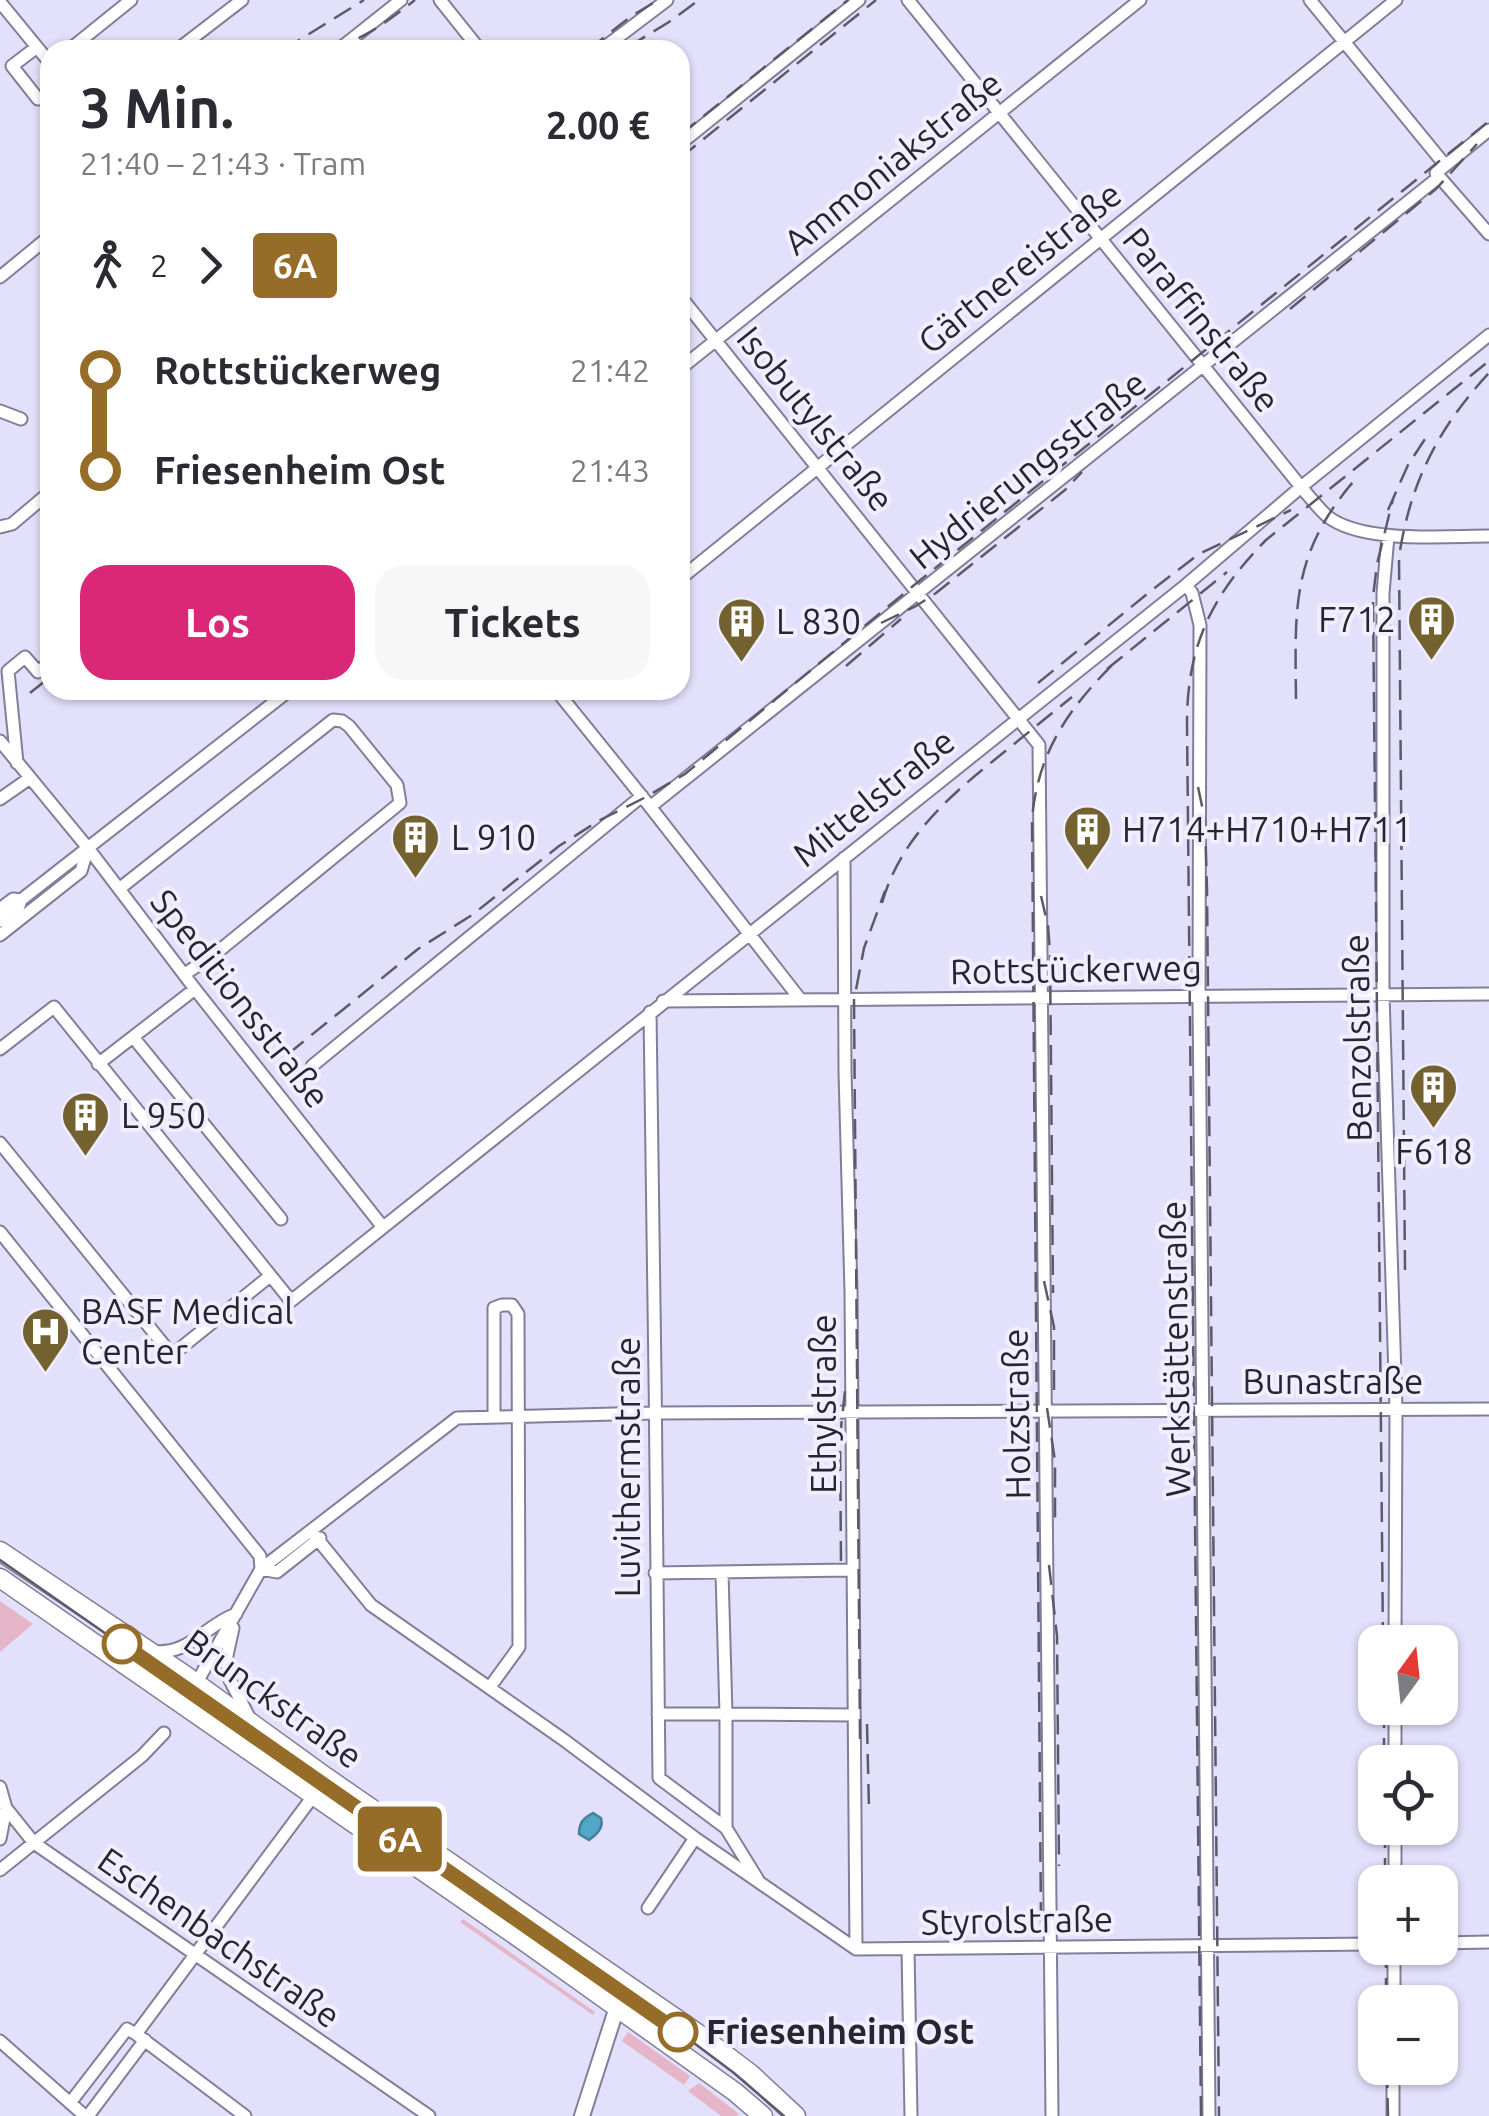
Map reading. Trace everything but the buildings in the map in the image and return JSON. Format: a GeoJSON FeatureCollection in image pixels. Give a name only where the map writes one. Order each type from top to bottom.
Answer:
{"type":"FeatureCollection","features":[{"type":"Feature","properties":{"kind":"main road","name":"Brunckstraße"},"geometry":{"type":"LineString","coordinates":[[0,1550],[150,1650],[697,2033],[751,2074],[796,2116]]}},
{"type":"Feature","properties":{"kind":"main road","name":"Brunckstraße"},"geometry":{"type":"LineString","coordinates":[[0,1578],[617,2007],[763,2116]]}},
{"type":"Feature","properties":{"kind":"street"},"geometry":{"type":"LineString","coordinates":[[81,40],[131,0]]}},
{"type":"Feature","properties":{"kind":"street"},"geometry":{"type":"LineString","coordinates":[[190,40],[242,0]]}},
{"type":"Feature","properties":{"kind":"street"},"geometry":{"type":"LineString","coordinates":[[351,40],[402,0]]}},
{"type":"Feature","properties":{"kind":"street"},"geometry":{"type":"LineString","coordinates":[[440,0],[472,40]]}},
{"type":"Feature","properties":{"kind":"street"},"geometry":{"type":"LineString","coordinates":[[614,40],[666,0]]}},
{"type":"Feature","properties":{"kind":"street"},"geometry":{"type":"LineString","coordinates":[[690,136],[860,0]]}},
{"type":"Feature","properties":{"kind":"street","name":"Paraffinstraße"},"geometry":{"type":"LineString","coordinates":[[908,0],[1301,487]]}},
{"type":"Feature","properties":{"kind":"street","name":"Ammoniakstraße"},"geometry":{"type":"LineString","coordinates":[[690,362],[1140,0]]}},
{"type":"Feature","properties":{"kind":"street"},"geometry":{"type":"LineString","coordinates":[[1310,0],[1489,234]]}},
{"type":"Feature","properties":{"kind":"street","name":"Gärtnereistraße"},"geometry":{"type":"LineString","coordinates":[[690,572],[1396,0]]}},
{"type":"Feature","properties":{"kind":"street"},"geometry":{"type":"LineString","coordinates":[[0,2],[40,51]]}},
{"type":"Feature","properties":{"kind":"street"},"geometry":{"type":"LineString","coordinates":[[37,47],[12,66],[40,99]]}},
{"type":"Feature","properties":{"kind":"street","name":"Hydrierungsstraße"},"geometry":{"type":"LineString","coordinates":[[312,1066],[646,801],[919,592],[1203,366],[1489,130]]}},
{"type":"Feature","properties":{"kind":"street"},"geometry":{"type":"LineString","coordinates":[[0,278],[40,244]]}},
{"type":"Feature","properties":{"kind":"street","name":"Isobutylstraße"},"geometry":{"type":"LineString","coordinates":[[690,308],[1017,718]]}},
{"type":"Feature","properties":{"kind":"street","name":"Mittelstraße"},"geometry":{"type":"LineString","coordinates":[[270,1276],[291,1301],[1186,585],[1489,335]]}},
{"type":"Feature","properties":{"kind":"street"},"geometry":{"type":"LineString","coordinates":[[0,411],[22,419]]}},
{"type":"Feature","properties":{"kind":"street"},"geometry":{"type":"LineString","coordinates":[[1301,487],[1328,516],[1356,529],[1388,536],[1489,536]]}},
{"type":"Feature","properties":{"kind":"street"},"geometry":{"type":"LineString","coordinates":[[0,527],[12,524],[40,500]]}},
{"type":"Feature","properties":{"kind":"street","name":"Benzolstraße"},"geometry":{"type":"LineString","coordinates":[[1388,536],[1383,592],[1383,994],[1396,1410],[1396,1625]]}},
{"type":"Feature","properties":{"kind":"street","name":"Werkstättenstraße"},"geometry":{"type":"LineString","coordinates":[[1186,585],[1192,593],[1200,625],[1199,997],[1209,2116]]}},
{"type":"Feature","properties":{"kind":"street"},"geometry":{"type":"LineString","coordinates":[[18,763],[8,671],[26,657],[40,670]]}},
{"type":"Feature","properties":{"kind":"street"},"geometry":{"type":"LineString","coordinates":[[0,932],[20,903],[277,700]]}},
{"type":"Feature","properties":{"kind":"street"},"geometry":{"type":"LineString","coordinates":[[564,700],[800,999]]}},
{"type":"Feature","properties":{"kind":"street","name":"Holzstraße"},"geometry":{"type":"LineString","coordinates":[[1017,718],[1039,745],[1052,2116]]}},
{"type":"Feature","properties":{"kind":"street"},"geometry":{"type":"LineString","coordinates":[[119,889],[333,720],[350,726],[397,785],[400,802],[220,950],[184,974]]}},
{"type":"Feature","properties":{"kind":"street","name":"Speditionsstraße"},"geometry":{"type":"LineString","coordinates":[[0,741],[382,1226]]}},
{"type":"Feature","properties":{"kind":"street"},"geometry":{"type":"LineString","coordinates":[[0,799],[30,778]]}},
{"type":"Feature","properties":{"kind":"street"},"geometry":{"type":"LineString","coordinates":[[0,932],[81,871],[88,848]]}},
{"type":"Feature","properties":{"kind":"street","name":"Ethylstraße"},"geometry":{"type":"LineString","coordinates":[[844,858],[856,1950]]}},
{"type":"Feature","properties":{"kind":"street"},"geometry":{"type":"LineString","coordinates":[[0,909],[14,899],[36,908]]}},
{"type":"Feature","properties":{"kind":"street"},"geometry":{"type":"LineString","coordinates":[[98,1064],[195,990]]}},
{"type":"Feature","properties":{"kind":"street","name":"Rottstückerweg"},"geometry":{"type":"LineString","coordinates":[[664,1002],[1489,994]]}},
{"type":"Feature","properties":{"kind":"street"},"geometry":{"type":"LineString","coordinates":[[0,1048],[54,1007],[270,1276],[172,1355],[0,1143]]}},
{"type":"Feature","properties":{"kind":"street","name":"Luvithermstraße"},"geometry":{"type":"LineString","coordinates":[[650,1012],[659,1778],[726,1828],[758,1880]]}},
{"type":"Feature","properties":{"kind":"street"},"geometry":{"type":"LineString","coordinates":[[134,1038],[281,1219]]}},
{"type":"Feature","properties":{"kind":"street"},"geometry":{"type":"LineString","coordinates":[[0,1232],[260,1556],[261,1569]]}},
{"type":"Feature","properties":{"kind":"street"},"geometry":{"type":"LineString","coordinates":[[490,1687],[518,1647],[518,1314],[512,1305],[494,1308],[494,1416]]}},
{"type":"Feature","properties":{"kind":"street","name":"Bunastraße"},"geometry":{"type":"LineString","coordinates":[[518,1416],[1489,1409]]}},
{"type":"Feature","properties":{"kind":"street"},"geometry":{"type":"LineString","coordinates":[[184,1705],[261,1569],[315,1536],[326,1520],[457,1418],[518,1416]]}},
{"type":"Feature","properties":{"kind":"street"},"geometry":{"type":"LineString","coordinates":[[315,1536],[371,1605],[856,1950]]}},
{"type":"Feature","properties":{"kind":"street"},"geometry":{"type":"LineString","coordinates":[[655,1573],[852,1570]]}},
{"type":"Feature","properties":{"kind":"street"},"geometry":{"type":"LineString","coordinates":[[722,1572],[726,1828]]}},
{"type":"Feature","properties":{"kind":"street"},"geometry":{"type":"LineString","coordinates":[[150,1650],[166,1652],[190,1644],[236,1614]]}},
{"type":"Feature","properties":{"kind":"street"},"geometry":{"type":"LineString","coordinates":[[236,1614],[226,1660],[230,1680],[254,1725]]}},
{"type":"Feature","properties":{"kind":"street"},"geometry":{"type":"LineString","coordinates":[[658,1714],[854,1715]]}},
{"type":"Feature","properties":{"kind":"street"},"geometry":{"type":"LineString","coordinates":[[0,1870],[164,1734]]}},
{"type":"Feature","properties":{"kind":"street","name":"Eschenbachstraße"},"geometry":{"type":"LineString","coordinates":[[0,1787],[6,1808],[34,1843],[429,2116]]}},
{"type":"Feature","properties":{"kind":"street"},"geometry":{"type":"LineString","coordinates":[[79,2112],[314,1795]]}},
{"type":"Feature","properties":{"kind":"street"},"geometry":{"type":"LineString","coordinates":[[0,1840],[6,1808]]}},
{"type":"Feature","properties":{"kind":"street"},"geometry":{"type":"LineString","coordinates":[[648,1908],[695,1838]]}},
{"type":"Feature","properties":{"kind":"street"},"geometry":{"type":"LineString","coordinates":[[1458,1943],[1489,1942]]}},
{"type":"Feature","properties":{"kind":"street","name":"Styrolstraße"},"geometry":{"type":"LineString","coordinates":[[856,1950],[1358,1944]]}},
{"type":"Feature","properties":{"kind":"street"},"geometry":{"type":"LineString","coordinates":[[908,1950],[911,2116]]}},
{"type":"Feature","properties":{"kind":"street"},"geometry":{"type":"LineString","coordinates":[[582,2116],[617,2007],[620,1980]]}},
{"type":"Feature","properties":{"kind":"street"},"geometry":{"type":"LineString","coordinates":[[79,2112],[136,2034]]}},
{"type":"Feature","properties":{"kind":"street"},"geometry":{"type":"LineString","coordinates":[[136,2034],[245,2116]]}},
{"type":"Feature","properties":{"kind":"street"},"geometry":{"type":"LineString","coordinates":[[0,2041],[79,2112]]}},
{"type":"Feature","properties":{"kind":"street"},"geometry":{"type":"LineString","coordinates":[[1393,2085],[1393,2116]]}},
{"type":"Feature","properties":{"kind":"shaded area"},"geometry":{"type":"Polygon","coordinates":[[[0,1601],[33,1624],[0,1652],[0,1601]]]}},
{"type":"Feature","properties":{"kind":"shaded area"},"geometry":{"type":"Polygon","coordinates":[[[53,1620],[609,2007],[609,2013],[49,1625],[53,1620]]]}},
{"type":"Feature","properties":{"kind":"shaded area"},"geometry":{"type":"Polygon","coordinates":[[[463,1919],[595,2012],[593,2015],[460,1922],[463,1919]]]}},
{"type":"Feature","properties":{"kind":"shaded area"},"geometry":{"type":"Polygon","coordinates":[[[628,2032],[690,2076],[684,2085],[622,2041],[628,2032]]]}},
{"type":"Feature","properties":{"kind":"shaded area"},"geometry":{"type":"Polygon","coordinates":[[[699,2083],[739,2114],[721,2116],[688,2091],[699,2083]]]}},
{"type":"Feature","properties":{"kind":"water"},"geometry":{"type":"Polygon","coordinates":[[[593,1813],[601,1818],[602,1825],[589,1840],[579,1830],[582,1821],[593,1813]]]}},
{"type":"Feature","properties":{"kind":"tram line"},"geometry":{"type":"LineString","coordinates":[[0,1560],[694,2043],[784,2116]]}},
{"type":"Feature","properties":{"kind":"tram line","name":"6A"},"geometry":{"type":"LineString","coordinates":[[122,1644],[678,2032]]}},
{"type":"Feature","properties":{"kind":"railway"},"geometry":{"type":"LineString","coordinates":[[299,40],[364,0]]}},
{"type":"Feature","properties":{"kind":"railway"},"geometry":{"type":"LineString","coordinates":[[355,40],[415,0]]}},
{"type":"Feature","properties":{"kind":"railway"},"geometry":{"type":"LineString","coordinates":[[601,40],[658,0]]}},
{"type":"Feature","properties":{"kind":"railway"},"geometry":{"type":"LineString","coordinates":[[639,40],[699,0]]}},
{"type":"Feature","properties":{"kind":"railway"},"geometry":{"type":"LineString","coordinates":[[690,127],[848,0]]}},
{"type":"Feature","properties":{"kind":"railway"},"geometry":{"type":"LineString","coordinates":[[690,150],[876,0]]}},
{"type":"Feature","properties":{"kind":"railway"},"geometry":{"type":"LineString","coordinates":[[288,1054],[418,949],[472,915],[559,846],[685,774],[1489,121]]}},
{"type":"Feature","properties":{"kind":"railway"},"geometry":{"type":"LineString","coordinates":[[1290,309],[1436,189],[1477,144]]}},
{"type":"Feature","properties":{"kind":"railway"},"geometry":{"type":"LineString","coordinates":[[1201,2116],[1187,723],[1192,669],[1217,602],[1266,540],[1489,361]]}},
{"type":"Feature","properties":{"kind":"railway"},"geometry":{"type":"LineString","coordinates":[[1405,1270],[1399,557],[1411,505],[1429,458],[1455,415],[1489,373]]}},
{"type":"Feature","properties":{"kind":"railway"},"geometry":{"type":"LineString","coordinates":[[1388,510],[1408,465],[1425,439]]}},
{"type":"Feature","properties":{"kind":"railway"},"geometry":{"type":"LineString","coordinates":[[881,623],[936,593],[1065,490],[1082,472]]}},
{"type":"Feature","properties":{"kind":"railway"},"geometry":{"type":"LineString","coordinates":[[1296,699],[1297,610],[1307,559],[1318,534],[1353,482]]}},
{"type":"Feature","properties":{"kind":"railway"},"geometry":{"type":"LineString","coordinates":[[1383,1625],[1373,597],[1393,499]]}},
{"type":"Feature","properties":{"kind":"railway"},"geometry":{"type":"LineString","coordinates":[[1038,683],[1199,554],[1291,510]]}},
{"type":"Feature","properties":{"kind":"railway"},"geometry":{"type":"LineString","coordinates":[[1107,669],[1227,572]]}},
{"type":"Feature","properties":{"kind":"railway"},"geometry":{"type":"LineString","coordinates":[[846,666],[901,619]]}},
{"type":"Feature","properties":{"kind":"railway"},"geometry":{"type":"LineString","coordinates":[[1041,1922],[1032,819],[1041,772],[1059,731],[1117,660]]}},
{"type":"Feature","properties":{"kind":"railway"},"geometry":{"type":"LineString","coordinates":[[30,693],[40,685]]}},
{"type":"Feature","properties":{"kind":"railway"},"geometry":{"type":"LineString","coordinates":[[882,903],[901,859],[928,821],[961,788],[1072,697]]}},
{"type":"Feature","properties":{"kind":"railway"},"geometry":{"type":"LineString","coordinates":[[1198,787],[1205,820],[1207,890],[1219,2116]]}},
{"type":"Feature","properties":{"kind":"railway"},"geometry":{"type":"LineString","coordinates":[[860,1739],[854,1000],[864,948],[885,891]]}},
{"type":"Feature","properties":{"kind":"railway"},"geometry":{"type":"LineString","coordinates":[[1041,896],[1050,952],[1053,1293]]}},
{"type":"Feature","properties":{"kind":"railway"},"geometry":{"type":"LineString","coordinates":[[1044,1281],[1054,1327],[1054,1399]]}},
{"type":"Feature","properties":{"kind":"railway"},"geometry":{"type":"LineString","coordinates":[[841,1561],[840,1437],[846,1382]]}},
{"type":"Feature","properties":{"kind":"railway"},"geometry":{"type":"LineString","coordinates":[[1047,1408],[1055,1461],[1055,1518]]}},
{"type":"Feature","properties":{"kind":"railway"},"geometry":{"type":"LineString","coordinates":[[1049,1565],[1057,1636],[1059,1866]]}},
{"type":"Feature","properties":{"kind":"railway"},"geometry":{"type":"LineString","coordinates":[[867,1724],[869,1809]]}},
{"type":"Feature","properties":{"kind":"railway"},"geometry":{"type":"LineString","coordinates":[[1384,1725],[1384,1745]]}},
{"type":"Feature","properties":{"kind":"railway"},"geometry":{"type":"LineString","coordinates":[[1385,1845],[1385,1865]]}},
{"type":"Feature","properties":{"kind":"railway"},"geometry":{"type":"LineString","coordinates":[[1386,1965],[1386,1985]]}},
{"type":"Feature","properties":{"kind":"railway"},"geometry":{"type":"LineString","coordinates":[[1387,2085],[1388,2116]]}},
{"type":"Feature","properties":{"kind":"place","name":"F712"},"geometry":{"type":"Point","coordinates":[1431,662]}},
{"type":"Feature","properties":{"kind":"place","name":"L 830"},"geometry":{"type":"Point","coordinates":[741,664]}},
{"type":"Feature","properties":{"kind":"place","name":"H714+H710+H711"},"geometry":{"type":"Point","coordinates":[1087,872]}},
{"type":"Feature","properties":{"kind":"place","name":"L 910"},"geometry":{"type":"Point","coordinates":[416,880]}},
{"type":"Feature","properties":{"kind":"place","name":"F618"},"geometry":{"type":"Point","coordinates":[1434,1130]}},
{"type":"Feature","properties":{"kind":"place","name":"L 950"},"geometry":{"type":"Point","coordinates":[86,1158]}},
{"type":"Feature","properties":{"kind":"place","name":"BASF Medical Center"},"geometry":{"type":"Point","coordinates":[46,1374]}},
{"type":"Feature","properties":{"kind":"place","name":"Friesenheim Ost"},"geometry":{"type":"Point","coordinates":[678,2032]}}]}
